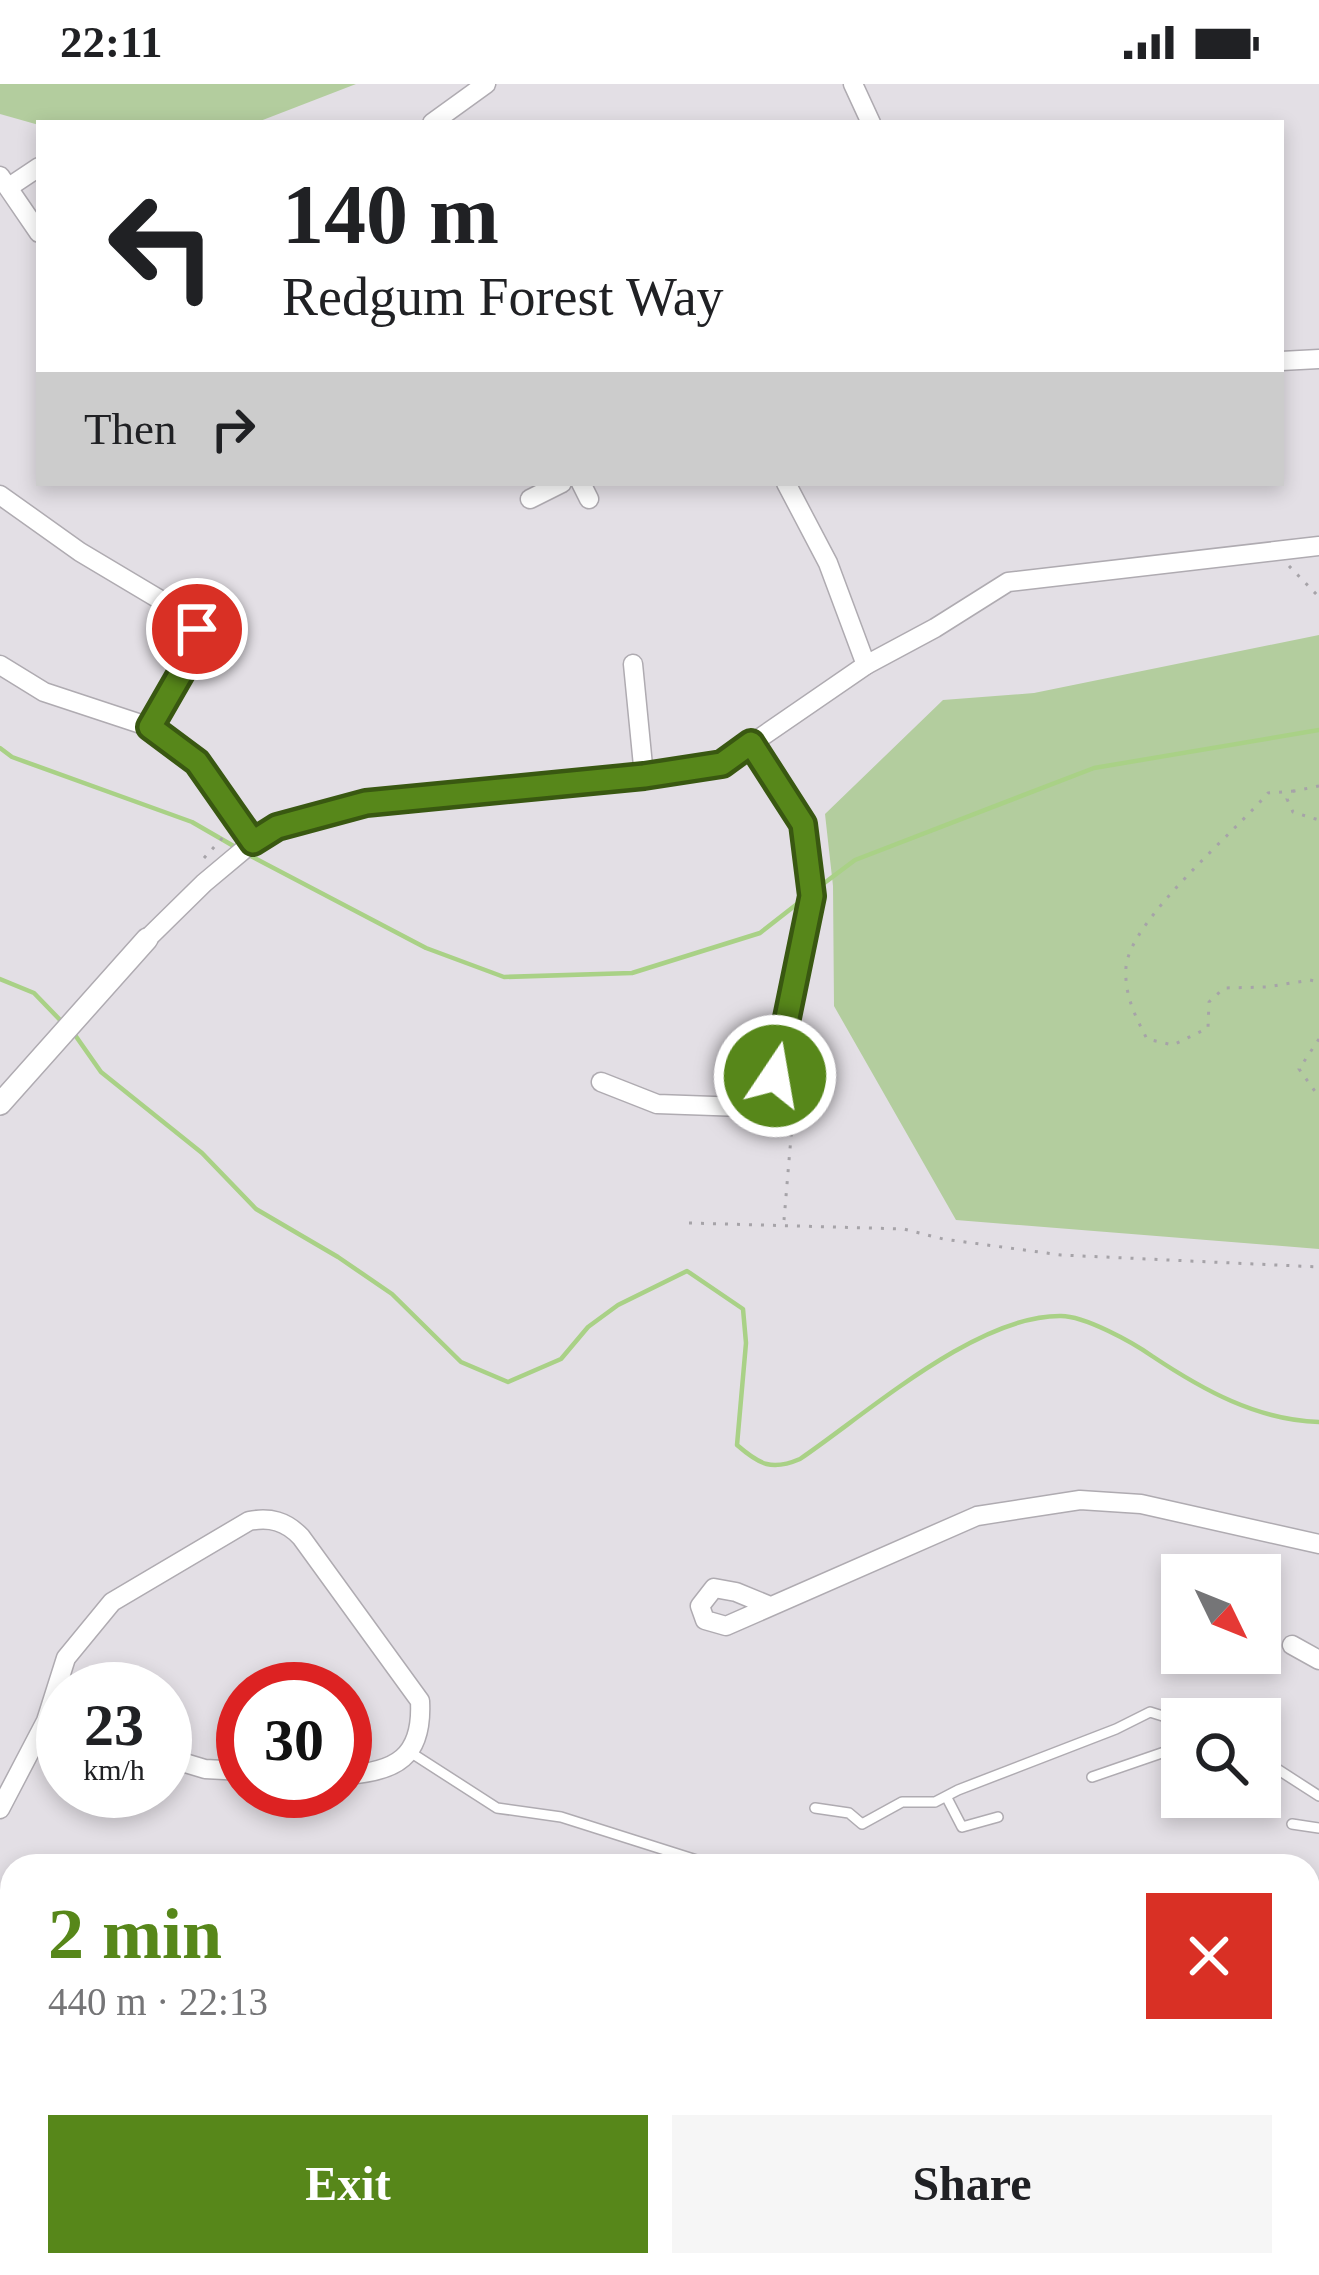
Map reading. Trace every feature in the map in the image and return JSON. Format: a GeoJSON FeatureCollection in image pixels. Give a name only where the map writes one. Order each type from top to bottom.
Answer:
{"type":"FeatureCollection","features":[{"type":"Feature","properties":{"kind":"street"},"geometry":{"type":"LineString","coordinates":[[435,120],[486,84]]}},
{"type":"Feature","properties":{"kind":"street"},"geometry":{"type":"LineString","coordinates":[[853,84],[870,120]]}},
{"type":"Feature","properties":{"kind":"street"},"geometry":{"type":"LineString","coordinates":[[36,168],[4,182],[36,229]]}},
{"type":"Feature","properties":{"kind":"street"},"geometry":{"type":"LineString","coordinates":[[1284,362],[1319,359]]}},
{"type":"Feature","properties":{"kind":"street"},"geometry":{"type":"LineString","coordinates":[[530,499],[556,486]]}},
{"type":"Feature","properties":{"kind":"street"},"geometry":{"type":"LineString","coordinates":[[788,486],[828,562],[866,665]]}},
{"type":"Feature","properties":{"kind":"street"},"geometry":{"type":"LineString","coordinates":[[0,495],[80,552],[189,617],[197,629],[196,647],[150,727]]}},
{"type":"Feature","properties":{"kind":"street"},"geometry":{"type":"LineString","coordinates":[[0,1104],[147,939],[204,883],[277,827],[366,803],[722,764],[866,665],[1008,581],[1319,546]]}},
{"type":"Feature","properties":{"kind":"street"},"geometry":{"type":"LineString","coordinates":[[633,664],[644,776]]}},
{"type":"Feature","properties":{"kind":"street"},"geometry":{"type":"LineString","coordinates":[[0,665],[44,692],[150,727],[197,762],[253,842]]}},
{"type":"Feature","properties":{"kind":"street"},"geometry":{"type":"LineString","coordinates":[[601,1082],[657,1105],[742,1106],[775,1076],[812,896],[803,824],[751,743]]}},
{"type":"Feature","properties":{"kind":"street"},"geometry":{"type":"LineString","coordinates":[[770,1606],[977,1516],[1081,1500],[1141,1504],[1319,1544]]}},
{"type":"Feature","properties":{"kind":"street"},"geometry":{"type":"LineString","coordinates":[[65,1662],[112,1602],[262,1518],[292,1527],[420,1701],[421,1720],[410,1752],[395,1765],[372,1773]]}},
{"type":"Feature","properties":{"kind":"street"},"geometry":{"type":"LineString","coordinates":[[1292,1645],[1319,1660]]}},
{"type":"Feature","properties":{"kind":"street"},"geometry":{"type":"LineString","coordinates":[[0,1809],[36,1753]]}},
{"type":"Feature","properties":{"kind":"lane"},"geometry":{"type":"LineString","coordinates":[[815,1808],[849,1813],[862,1824],[902,1802],[947,1798],[1150,1712],[1161,1715]]}},
{"type":"Feature","properties":{"kind":"lane"},"geometry":{"type":"LineString","coordinates":[[410,1752],[496,1808],[562,1817],[678,1854]]}},
{"type":"Feature","properties":{"kind":"lane"},"geometry":{"type":"LineString","coordinates":[[1092,1777],[1161,1753]]}},
{"type":"Feature","properties":{"kind":"lane"},"geometry":{"type":"LineString","coordinates":[[1281,1772],[1319,1796]]}},
{"type":"Feature","properties":{"kind":"lane"},"geometry":{"type":"LineString","coordinates":[[947,1798],[962,1827],[998,1816]]}},
{"type":"Feature","properties":{"kind":"lane"},"geometry":{"type":"LineString","coordinates":[[1292,1824],[1319,1828]]}},
{"type":"Feature","properties":{"kind":"path"},"geometry":{"type":"LineString","coordinates":[[1275,552],[1319,597]]}},
{"type":"Feature","properties":{"kind":"path"},"geometry":{"type":"LineString","coordinates":[[1319,786],[1268,793],[1148,918],[1126,964],[1130,1004],[1147,1039],[1173,1045],[1208,1028],[1209,1002],[1224,988],[1319,982]]}},
{"type":"Feature","properties":{"kind":"path"},"geometry":{"type":"LineString","coordinates":[[1294,791],[1287,799],[1293,812],[1319,820]]}},
{"type":"Feature","properties":{"kind":"path"},"geometry":{"type":"LineString","coordinates":[[1319,1040],[1299,1069],[1319,1097]]}},
{"type":"Feature","properties":{"kind":"path"},"geometry":{"type":"LineString","coordinates":[[761,1089],[792,1125],[783,1223]]}},
{"type":"Feature","properties":{"kind":"path"},"geometry":{"type":"LineString","coordinates":[[688,1223],[904,1229],[1061,1255],[1319,1267]]}},
{"type":"Feature","properties":{"kind":"green space"},"geometry":{"type":"Polygon","coordinates":[[[0,84],[356,84],[263,120],[36,120],[36,124],[0,114],[0,84]]]}},
{"type":"Feature","properties":{"kind":"green space"},"geometry":{"type":"Polygon","coordinates":[[[1319,635],[1319,1249],[956,1220],[834,1006],[833,886],[825,814],[943,700],[1034,693],[1319,635]]]}},
{"type":"Feature","properties":{"kind":"waterway"},"geometry":{"type":"LineString","coordinates":[[815,890],[855,860],[1094,768],[1319,730]]}},
{"type":"Feature","properties":{"kind":"waterway"},"geometry":{"type":"LineString","coordinates":[[0,748],[12,757],[192,822],[237,848]]}},
{"type":"Feature","properties":{"kind":"waterway"},"geometry":{"type":"LineString","coordinates":[[247,854],[426,948],[504,977],[632,973],[760,933],[806,897]]}},
{"type":"Feature","properties":{"kind":"waterway"},"geometry":{"type":"LineString","coordinates":[[0,979],[34,993],[63,1023]]}},
{"type":"Feature","properties":{"kind":"waterway"},"geometry":{"type":"LineString","coordinates":[[75,1035],[101,1072],[202,1153],[256,1209],[392,1294],[461,1362],[508,1382],[561,1359],[588,1327],[618,1305],[687,1271],[743,1309],[746,1343],[737,1445],[767,1464],[800,1459],[960,1348],[1028,1320],[1061,1316],[1108,1331],[1231,1401],[1274,1416],[1319,1422]]}},
{"type":"Feature","properties":{"kind":"route"},"geometry":{"type":"LineString","coordinates":[[197,629],[196,647],[150,727],[197,762],[253,842],[277,827],[366,803],[722,764],[751,743],[803,824],[812,896],[775,1076]]}}]}
